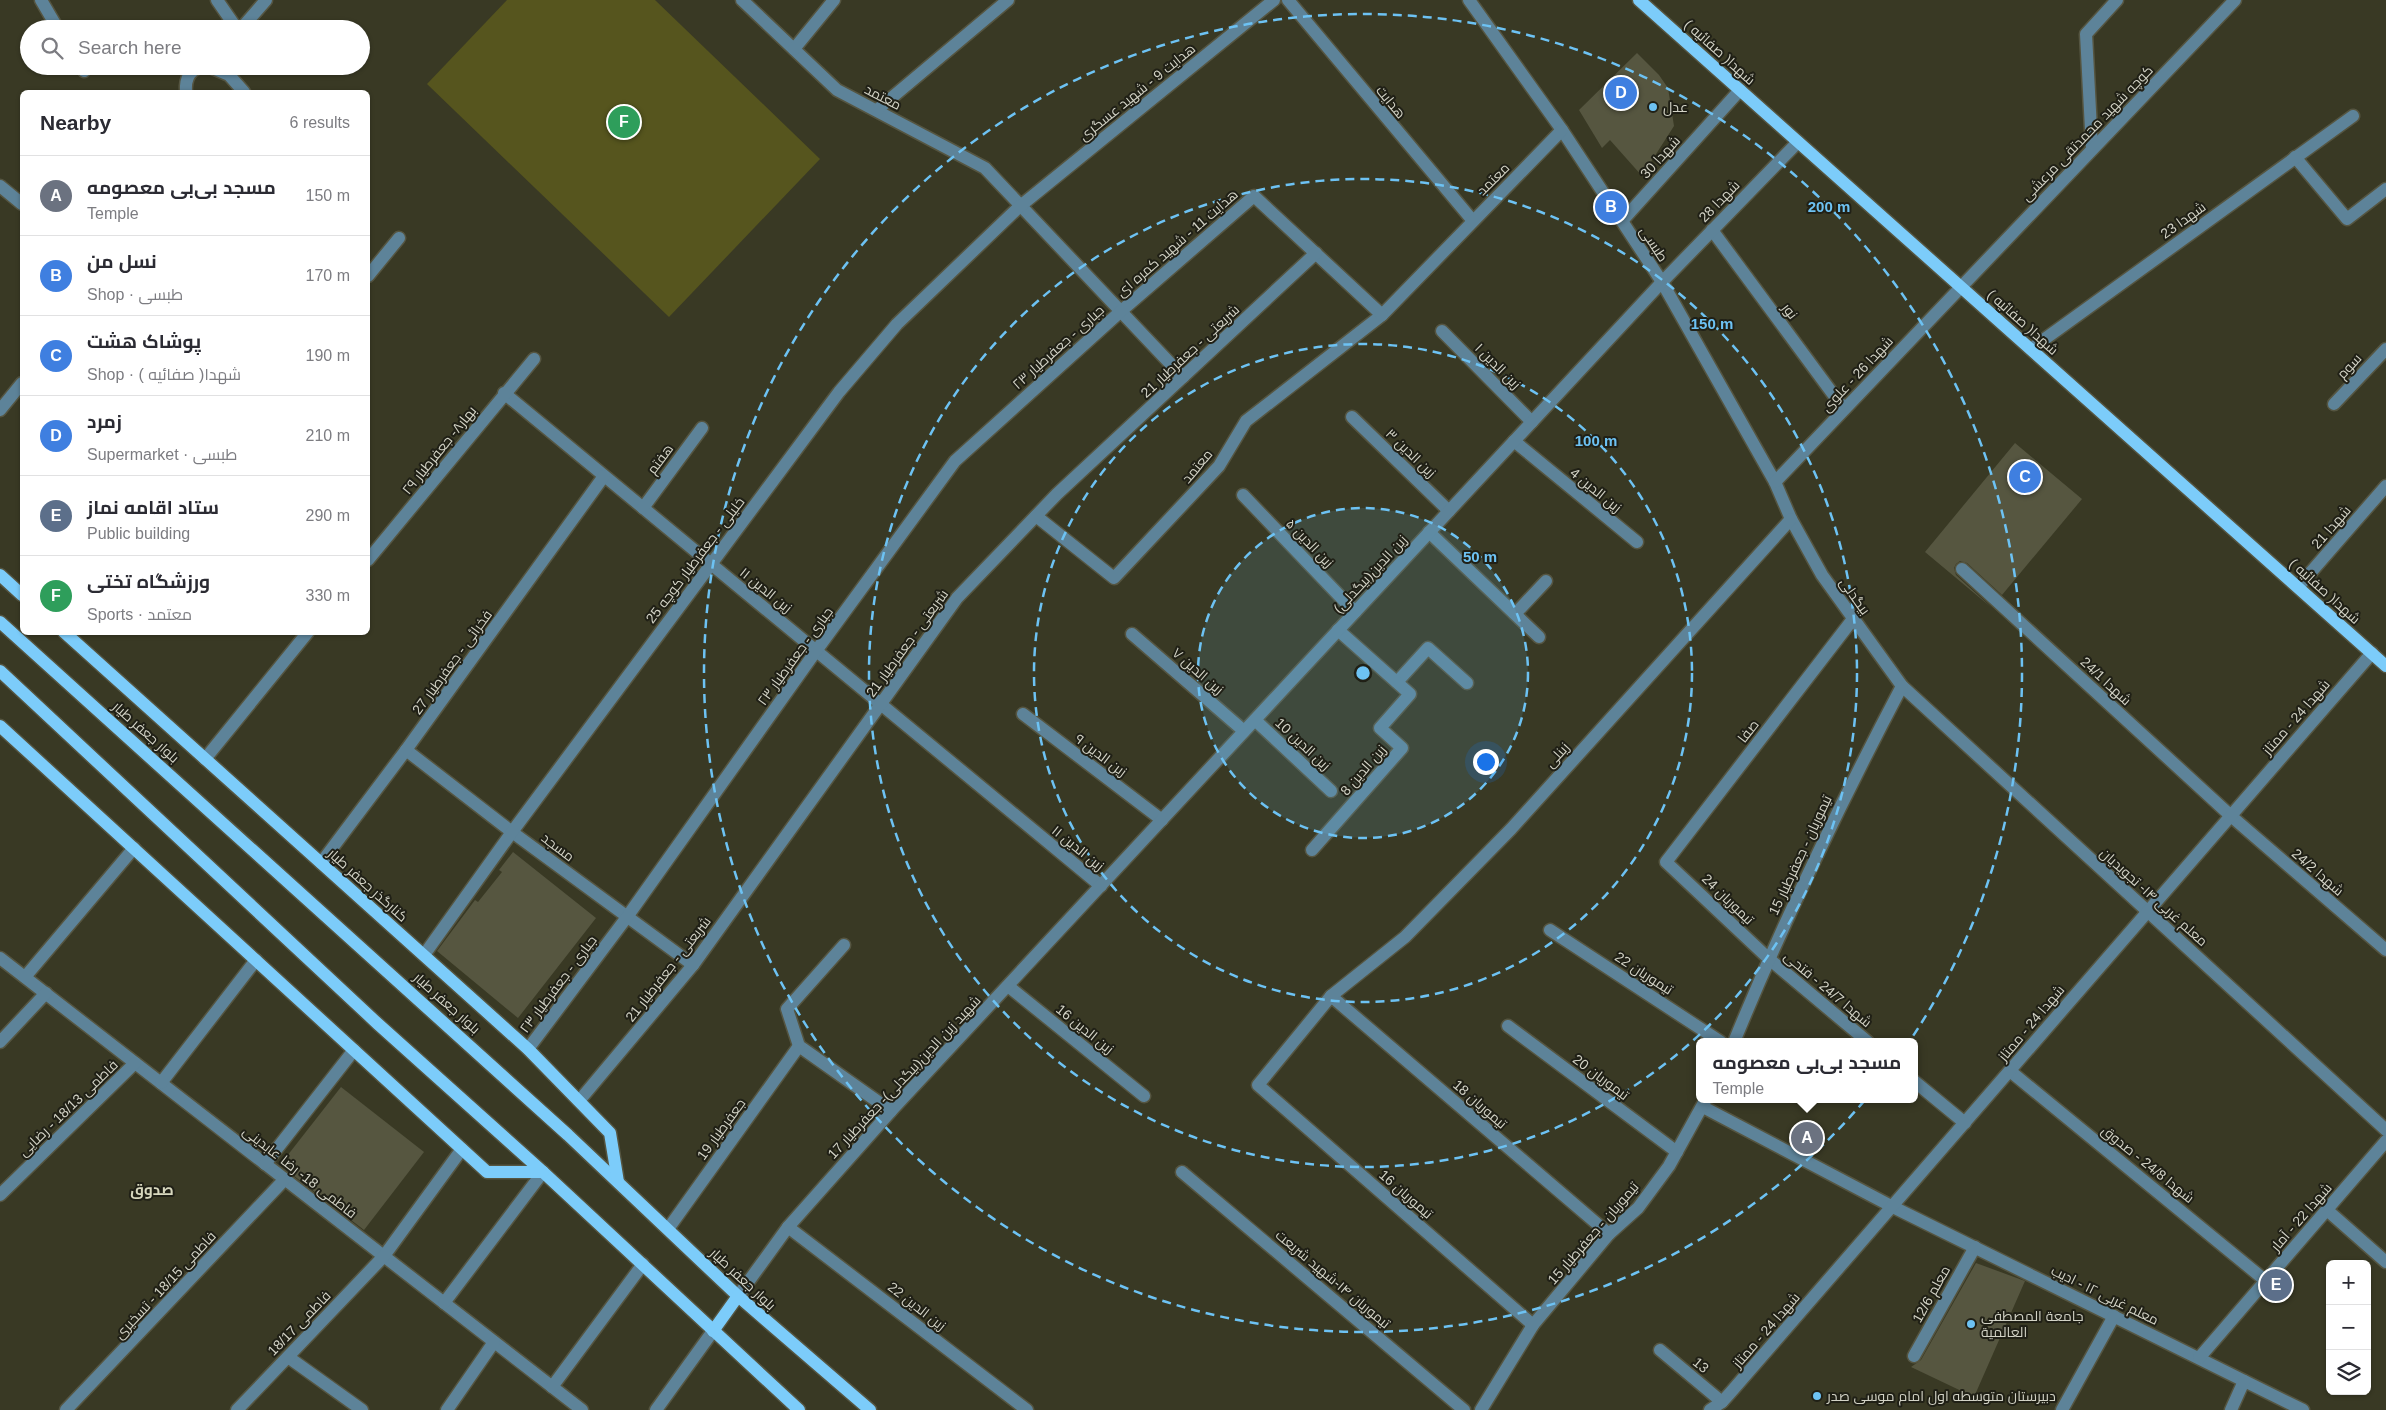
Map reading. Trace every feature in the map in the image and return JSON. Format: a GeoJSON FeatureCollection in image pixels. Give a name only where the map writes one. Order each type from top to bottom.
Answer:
{"type":"FeatureCollection","features":[{"type":"Feature","properties":{"kind":"main road","name":"شهدا( صفائیه )"},"geometry":{"type":"LineString","coordinates":[[1639,0],[2386,666]]}},
{"type":"Feature","properties":{"kind":"main road"},"geometry":{"type":"LineString","coordinates":[[0,575],[20,593]]}},
{"type":"Feature","properties":{"kind":"main road","name":"بلوار جعفر طیار"},"geometry":{"type":"LineString","coordinates":[[0,622],[184,786],[296,891],[404,984],[738,1296],[870,1410]]}},
{"type":"Feature","properties":{"kind":"main road","name":"کنارگذر جعفر طیار"},"geometry":{"type":"LineString","coordinates":[[72,635],[205,759],[528,1049],[610,1133],[618,1182]]}},
{"type":"Feature","properties":{"kind":"main road"},"geometry":{"type":"LineString","coordinates":[[0,671],[378,1024],[543,1172],[799,1410]]}},
{"type":"Feature","properties":{"kind":"main road"},"geometry":{"type":"LineString","coordinates":[[1,729],[134,848],[487,1172],[543,1172]]}},
{"type":"Feature","properties":{"kind":"main road"},"geometry":{"type":"LineString","coordinates":[[713,1331],[738,1296]]}},
{"type":"Feature","properties":{"kind":"street"},"geometry":{"type":"LineString","coordinates":[[41,0],[53,20]]}},
{"type":"Feature","properties":{"kind":"street"},"geometry":{"type":"LineString","coordinates":[[218,0],[232,20]]}},
{"type":"Feature","properties":{"kind":"street"},"geometry":{"type":"LineString","coordinates":[[247,20],[266,0]]}},
{"type":"Feature","properties":{"kind":"street","name":"معتمد"},"geometry":{"type":"LineString","coordinates":[[742,0],[837,90],[985,168],[1019,207],[1183,377]]}},
{"type":"Feature","properties":{"kind":"street"},"geometry":{"type":"LineString","coordinates":[[794,49],[834,0]]}},
{"type":"Feature","properties":{"kind":"street"},"geometry":{"type":"LineString","coordinates":[[877,110],[1008,0]]}},
{"type":"Feature","properties":{"kind":"street","name":"هدایت 9 - شهید عسگری"},"geometry":{"type":"LineString","coordinates":[[1019,207],[1274,0]]}},
{"type":"Feature","properties":{"kind":"street","name":"هدایت"},"geometry":{"type":"LineString","coordinates":[[1288,0],[1472,221]]}},
{"type":"Feature","properties":{"kind":"street","name":"طبسی"},"geometry":{"type":"LineString","coordinates":[[1469,0],[1562,130],[1662,282],[1775,482],[1791,519]]}},
{"type":"Feature","properties":{"kind":"street"},"geometry":{"type":"LineString","coordinates":[[2092,149],[2086,34],[2117,0]]}},
{"type":"Feature","properties":{"kind":"street","name":"کوچه شهید محمدتقی مرعشی"},"geometry":{"type":"LineString","coordinates":[[1960,286],[2235,0]]}},
{"type":"Feature","properties":{"kind":"street"},"geometry":{"type":"LineString","coordinates":[[186,90],[186,82],[189,75]]}},
{"type":"Feature","properties":{"kind":"street"},"geometry":{"type":"LineString","coordinates":[[229,75],[242,90]]}},
{"type":"Feature","properties":{"kind":"street","name":"شهدا 30"},"geometry":{"type":"LineString","coordinates":[[1622,221],[1740,90]]}},
{"type":"Feature","properties":{"kind":"street","name":"شهدا 23"},"geometry":{"type":"LineString","coordinates":[[2031,349],[2353,116]]}},
{"type":"Feature","properties":{"kind":"street","name":"معتمد"},"geometry":{"type":"LineString","coordinates":[[1036,516],[1114,578],[1219,466],[1246,421],[1382,315],[1562,130]]}},
{"type":"Feature","properties":{"kind":"street","name":"شهدا 28"},"geometry":{"type":"LineString","coordinates":[[1662,282],[1798,142]]}},
{"type":"Feature","properties":{"kind":"street"},"geometry":{"type":"LineString","coordinates":[[2295,157],[2347,218],[2386,189]]}},
{"type":"Feature","properties":{"kind":"street"},"geometry":{"type":"LineString","coordinates":[[0,186],[20,202]]}},
{"type":"Feature","properties":{"kind":"street","name":"هدایت 11 - شهید کمره ای"},"geometry":{"type":"LineString","coordinates":[[1120,312],[1254,196],[1316,253]]}},
{"type":"Feature","properties":{"kind":"street","name":"خلیلی - جعفرطیار کوچه 25"},"geometry":{"type":"LineString","coordinates":[[424,955],[512,832],[839,392],[898,324],[1019,207]]}},
{"type":"Feature","properties":{"kind":"street","name":"نور"},"geometry":{"type":"LineString","coordinates":[[1712,230],[1844,409]]}},
{"type":"Feature","properties":{"kind":"street"},"geometry":{"type":"LineString","coordinates":[[370,274],[399,238]]}},
{"type":"Feature","properties":{"kind":"street"},"geometry":{"type":"LineString","coordinates":[[1316,253],[1382,315]]}},
{"type":"Feature","properties":{"kind":"street","name":"شریعتی - جعفرطیار 21"},"geometry":{"type":"LineString","coordinates":[[579,1101],[693,965],[882,705],[957,598],[1036,516],[1316,253]]}},
{"type":"Feature","properties":{"kind":"street","name":"زین الدین(بیگدلی)"},"geometry":{"type":"LineString","coordinates":[[1101,886],[1662,282]]}},
{"type":"Feature","properties":{"kind":"street","name":"شهدا 26 - علوی"},"geometry":{"type":"LineString","coordinates":[[1775,482],[1960,286]]}},
{"type":"Feature","properties":{"kind":"street","name":"جباری - جعفرطیار ۲۳"},"geometry":{"type":"LineString","coordinates":[[528,1049],[627,917],[816,651],[955,461],[1120,312]]}},
{"type":"Feature","properties":{"kind":"street","name":"زین الدین ۱"},"geometry":{"type":"LineString","coordinates":[[1442,331],[1532,422]]}},
{"type":"Feature","properties":{"kind":"street","name":"سوم"},"geometry":{"type":"LineString","coordinates":[[2334,404],[2386,349]]}},
{"type":"Feature","properties":{"kind":"street","name":"بهار۸- جعفرطیار ۲۹"},"geometry":{"type":"LineString","coordinates":[[370,558],[534,359]]}},
{"type":"Feature","properties":{"kind":"street"},"geometry":{"type":"LineString","coordinates":[[0,410],[20,385]]}},
{"type":"Feature","properties":{"kind":"street","name":"زین الدین ۱۱"},"geometry":{"type":"LineString","coordinates":[[504,393],[1101,886]]}},
{"type":"Feature","properties":{"kind":"street","name":"زین الدین ۳"},"geometry":{"type":"LineString","coordinates":[[1352,417],[1449,511]]}},
{"type":"Feature","properties":{"kind":"street","name":"هفتم"},"geometry":{"type":"LineString","coordinates":[[642,508],[702,428]]}},
{"type":"Feature","properties":{"kind":"street","name":"زین الدین 4"},"geometry":{"type":"LineString","coordinates":[[1514,442],[1637,542]]}},
{"type":"Feature","properties":{"kind":"street","name":"فخرائی - جعفرطیار 27"},"geometry":{"type":"LineString","coordinates":[[321,863],[406,750],[604,476]]}},
{"type":"Feature","properties":{"kind":"street","name":"شهدا 21"},"geometry":{"type":"LineString","coordinates":[[2298,587],[2386,486]]}},
{"type":"Feature","properties":{"kind":"street","name":"زین الدین ۵"},"geometry":{"type":"LineString","coordinates":[[1243,495],[1355,612]]}},
{"type":"Feature","properties":{"kind":"street","name":"بیگدلی"},"geometry":{"type":"LineString","coordinates":[[1791,519],[1822,575],[1902,686]]}},
{"type":"Feature","properties":{"kind":"street","name":"زینلی"},"geometry":{"type":"LineString","coordinates":[[1258,1085],[1331,996],[1405,938],[1511,829],[1791,519]]}},
{"type":"Feature","properties":{"kind":"street"},"geometry":{"type":"LineString","coordinates":[[1429,532],[1539,637]]}},
{"type":"Feature","properties":{"kind":"street","name":"شهدا 24/1"},"geometry":{"type":"LineString","coordinates":[[1962,569],[2230,816]]}},
{"type":"Feature","properties":{"kind":"street"},"geometry":{"type":"LineString","coordinates":[[1515,614],[1546,581]]}},
{"type":"Feature","properties":{"kind":"street","name":"صفا"},"geometry":{"type":"LineString","coordinates":[[1666,862],[1853,619]]}},
{"type":"Feature","properties":{"kind":"street","name":"زین الدین 8"},"geometry":{"type":"LineString","coordinates":[[1312,850],[1402,748],[1380,728],[1410,694],[1338,630]]}},
{"type":"Feature","properties":{"kind":"street","name":"زین الدین ۷"},"geometry":{"type":"LineString","coordinates":[[1132,634],[1244,731]]}},
{"type":"Feature","properties":{"kind":"street"},"geometry":{"type":"LineString","coordinates":[[205,759],[306,635]]}},
{"type":"Feature","properties":{"kind":"street"},"geometry":{"type":"LineString","coordinates":[[1397,682],[1428,648],[1468,683]]}},
{"type":"Feature","properties":{"kind":"street","name":"شهدا 24 - ممتاز"},"geometry":{"type":"LineString","coordinates":[[1710,1410],[1722,1402],[1894,1207],[2147,911],[2372,653]]}},
{"type":"Feature","properties":{"kind":"street","name":"معلم غربی ۱۴- تجویدیان"},"geometry":{"type":"LineString","coordinates":[[1902,686],[2386,1130]]}},
{"type":"Feature","properties":{"kind":"street","name":"تیموریان - جعفرطیار 15"},"geometry":{"type":"LineString","coordinates":[[1736,1038],[1768,958],[1851,782],[1902,686]]}},
{"type":"Feature","properties":{"kind":"street","name":"زین الدین ۹"},"geometry":{"type":"LineString","coordinates":[[1022,714],[1162,820]]}},
{"type":"Feature","properties":{"kind":"street","name":"زین الدین 10"},"geometry":{"type":"LineString","coordinates":[[1255,720],[1331,791]]}},
{"type":"Feature","properties":{"kind":"street","name":"مسجد"},"geometry":{"type":"LineString","coordinates":[[406,750],[512,832],[693,965]]}},
{"type":"Feature","properties":{"kind":"street","name":"شهدا 24/2"},"geometry":{"type":"LineString","coordinates":[[2230,816],[2386,950]]}},
{"type":"Feature","properties":{"kind":"street"},"geometry":{"type":"LineString","coordinates":[[25,977],[134,848]]}},
{"type":"Feature","properties":{"kind":"street","name":"تیموریان 24"},"geometry":{"type":"LineString","coordinates":[[1666,862],[1768,958]]}},
{"type":"Feature","properties":{"kind":"street","name":"شهید زین الدین(بیگدلی)- جعفرطیار 17"},"geometry":{"type":"LineString","coordinates":[[738,1296],[788,1227],[891,1111],[1101,886]]}},
{"type":"Feature","properties":{"kind":"street","name":"تیموریان 22"},"geometry":{"type":"LineString","coordinates":[[1550,930],[1715,1038]]}},
{"type":"Feature","properties":{"kind":"street"},"geometry":{"type":"LineString","coordinates":[[844,945],[787,1009],[799,1046],[891,1111]]}},
{"type":"Feature","properties":{"kind":"street","name":"فاطمی 18- رضا عابدینی"},"geometry":{"type":"LineString","coordinates":[[0,958],[582,1410]]}},
{"type":"Feature","properties":{"kind":"street","name":"شهدا 24/7 - فتحی"},"geometry":{"type":"LineString","coordinates":[[1768,958],[1863,1038]]}},
{"type":"Feature","properties":{"kind":"street"},"geometry":{"type":"LineString","coordinates":[[161,1083],[256,960]]}},
{"type":"Feature","properties":{"kind":"street","name":"زین الدین 16"},"geometry":{"type":"LineString","coordinates":[[1008,986],[1144,1096]]}},
{"type":"Feature","properties":{"kind":"street"},"geometry":{"type":"LineString","coordinates":[[0,1042],[46,994]]}},
{"type":"Feature","properties":{"kind":"street","name":"تیموریان 18"},"geometry":{"type":"LineString","coordinates":[[1331,996],[1609,1234]]}},
{"type":"Feature","properties":{"kind":"street","name":"تیموریان 20"},"geometry":{"type":"LineString","coordinates":[[1508,1026],[1677,1152]]}},
{"type":"Feature","properties":{"kind":"street","name":"جعفرطیار 19"},"geometry":{"type":"LineString","coordinates":[[668,1229],[799,1046]]}},
{"type":"Feature","properties":{"kind":"street"},"geometry":{"type":"LineString","coordinates":[[265,1164],[354,1050]]}},
{"type":"Feature","properties":{"kind":"street","name":"فاطمی 18/13 - رضایی"},"geometry":{"type":"LineString","coordinates":[[0,1196],[135,1063]]}},
{"type":"Feature","properties":{"kind":"street","name":"شهدا 24/8 - صدوق"},"geometry":{"type":"LineString","coordinates":[[2010,1071],[2266,1281]]}},
{"type":"Feature","properties":{"kind":"street"},"geometry":{"type":"LineString","coordinates":[[1918,1083],[1965,1123]]}},
{"type":"Feature","properties":{"kind":"street","name":"تیموریان 16"},"geometry":{"type":"LineString","coordinates":[[1258,1085],[1534,1325]]}},
{"type":"Feature","properties":{"kind":"street","name":"تیموریان - جعفرطیار 15"},"geometry":{"type":"LineString","coordinates":[[1481,1410],[1534,1325],[1609,1234],[1638,1208],[1677,1152],[1704,1103]]}},
{"type":"Feature","properties":{"kind":"street","name":"معلم غربی ۱۲ - ادیب"},"geometry":{"type":"LineString","coordinates":[[1704,1103],[1894,1207],[2303,1410]]}},
{"type":"Feature","properties":{"kind":"street","name":"شهدا 22 - آمار"},"geometry":{"type":"LineString","coordinates":[[2199,1358],[2386,1141]]}},
{"type":"Feature","properties":{"kind":"street","name":"فاطمی 18/17"},"geometry":{"type":"LineString","coordinates":[[237,1410],[384,1256],[462,1149]]}},
{"type":"Feature","properties":{"kind":"street"},"geometry":{"type":"LineString","coordinates":[[444,1303],[543,1172]]}},
{"type":"Feature","properties":{"kind":"street","name":"تیموریان ۱۴-شهید شریعت"},"geometry":{"type":"LineString","coordinates":[[1182,1172],[1464,1410]]}},
{"type":"Feature","properties":{"kind":"street","name":"فاطمی 18/15 - تسخیری"},"geometry":{"type":"LineString","coordinates":[[66,1410],[285,1179]]}},
{"type":"Feature","properties":{"kind":"street"},"geometry":{"type":"LineString","coordinates":[[2327,1210],[2386,1262]]}},
{"type":"Feature","properties":{"kind":"street","name":"زین الدین 22"},"geometry":{"type":"LineString","coordinates":[[788,1227],[1027,1410]]}},
{"type":"Feature","properties":{"kind":"street","name":"معلم 12/6"},"geometry":{"type":"LineString","coordinates":[[1914,1356],[1975,1247]]}},
{"type":"Feature","properties":{"kind":"street"},"geometry":{"type":"LineString","coordinates":[[552,1387],[643,1264]]}},
{"type":"Feature","properties":{"kind":"street"},"geometry":{"type":"LineString","coordinates":[[2062,1410],[2114,1316]]}},
{"type":"Feature","properties":{"kind":"street"},"geometry":{"type":"LineString","coordinates":[[656,1410],[713,1331]]}},
{"type":"Feature","properties":{"kind":"street"},"geometry":{"type":"LineString","coordinates":[[447,1410],[494,1342]]}},
{"type":"Feature","properties":{"kind":"street","name":"13"},"geometry":{"type":"LineString","coordinates":[[1660,1350],[1722,1402]]}},
{"type":"Feature","properties":{"kind":"street"},"geometry":{"type":"LineString","coordinates":[[288,1357],[362,1410]]}},
{"type":"Feature","properties":{"kind":"street"},"geometry":{"type":"LineString","coordinates":[[2231,1410],[2244,1381]]}},
{"type":"Feature","properties":{"kind":"shaded area"},"geometry":{"type":"Polygon","coordinates":[[[507,0],[655,0],[820,159],[669,317],[427,84],[507,0]]]}},
{"type":"Feature","properties":{"kind":"building"},"geometry":{"type":"Polygon","coordinates":[[[1637,53],[1659,75],[1668,88],[1674,126],[1642,176],[1610,140],[1602,148],[1579,110],[1637,53]]]}},
{"type":"Feature","properties":{"kind":"building"},"geometry":{"type":"Polygon","coordinates":[[[2015,443],[2082,499],[2002,595],[1967,563],[1960,561],[1956,564],[1954,568],[1956,575],[1992,608],[1925,552],[2015,443]]]}},
{"type":"Feature","properties":{"kind":"building"},"geometry":{"type":"Polygon","coordinates":[[[513,852],[596,918],[518,1018],[437,951],[475,900],[478,902],[502,872],[499,870],[513,852]]]}},
{"type":"Feature","properties":{"kind":"building"},"geometry":{"type":"Polygon","coordinates":[[[341,1087],[424,1152],[364,1230],[280,1165],[341,1087]]]}},
{"type":"Feature","properties":{"kind":"building","name":"جامعة المصطفی العالمیة"},"geometry":{"type":"Polygon","coordinates":[[[1976,1263],[2025,1281],[1974,1397],[1911,1367],[1921,1360],[1976,1263]]]}},
{"type":"Feature","properties":{"kind":"place","name":"زمرد"},"geometry":{"type":"Point","coordinates":[1621,93]}},
{"type":"Feature","properties":{"kind":"place","name":"عدل"},"geometry":{"type":"Point","coordinates":[1653,107]}},
{"type":"Feature","properties":{"kind":"place","name":"ورزشگاه تختی"},"geometry":{"type":"Point","coordinates":[624,122]}},
{"type":"Feature","properties":{"kind":"place","name":"نسل من"},"geometry":{"type":"Point","coordinates":[1611,207]}},
{"type":"Feature","properties":{"kind":"place","name":"پوشاک هشت"},"geometry":{"type":"Point","coordinates":[2025,477]}},
{"type":"Feature","properties":{"kind":"place","name":"مسجد بی‌بی معصومه"},"geometry":{"type":"Point","coordinates":[1807,1138]}},
{"type":"Feature","properties":{"kind":"place","name":"ستاد اقامه نماز"},"geometry":{"type":"Point","coordinates":[2276,1285]}},
{"type":"Feature","properties":{"kind":"place","name":"جامعة المصطفی العالمیة"},"geometry":{"type":"Point","coordinates":[1971,1324]}},
{"type":"Feature","properties":{"kind":"place","name":"دبیرستان متوسطه اول امام موسی صدر"},"geometry":{"type":"Point","coordinates":[1817,1396]}},
{"type":"Feature","properties":{"kind":"district","name":"صدوق"},"geometry":{"type":"Point","coordinates":[152,1190]}}]}
